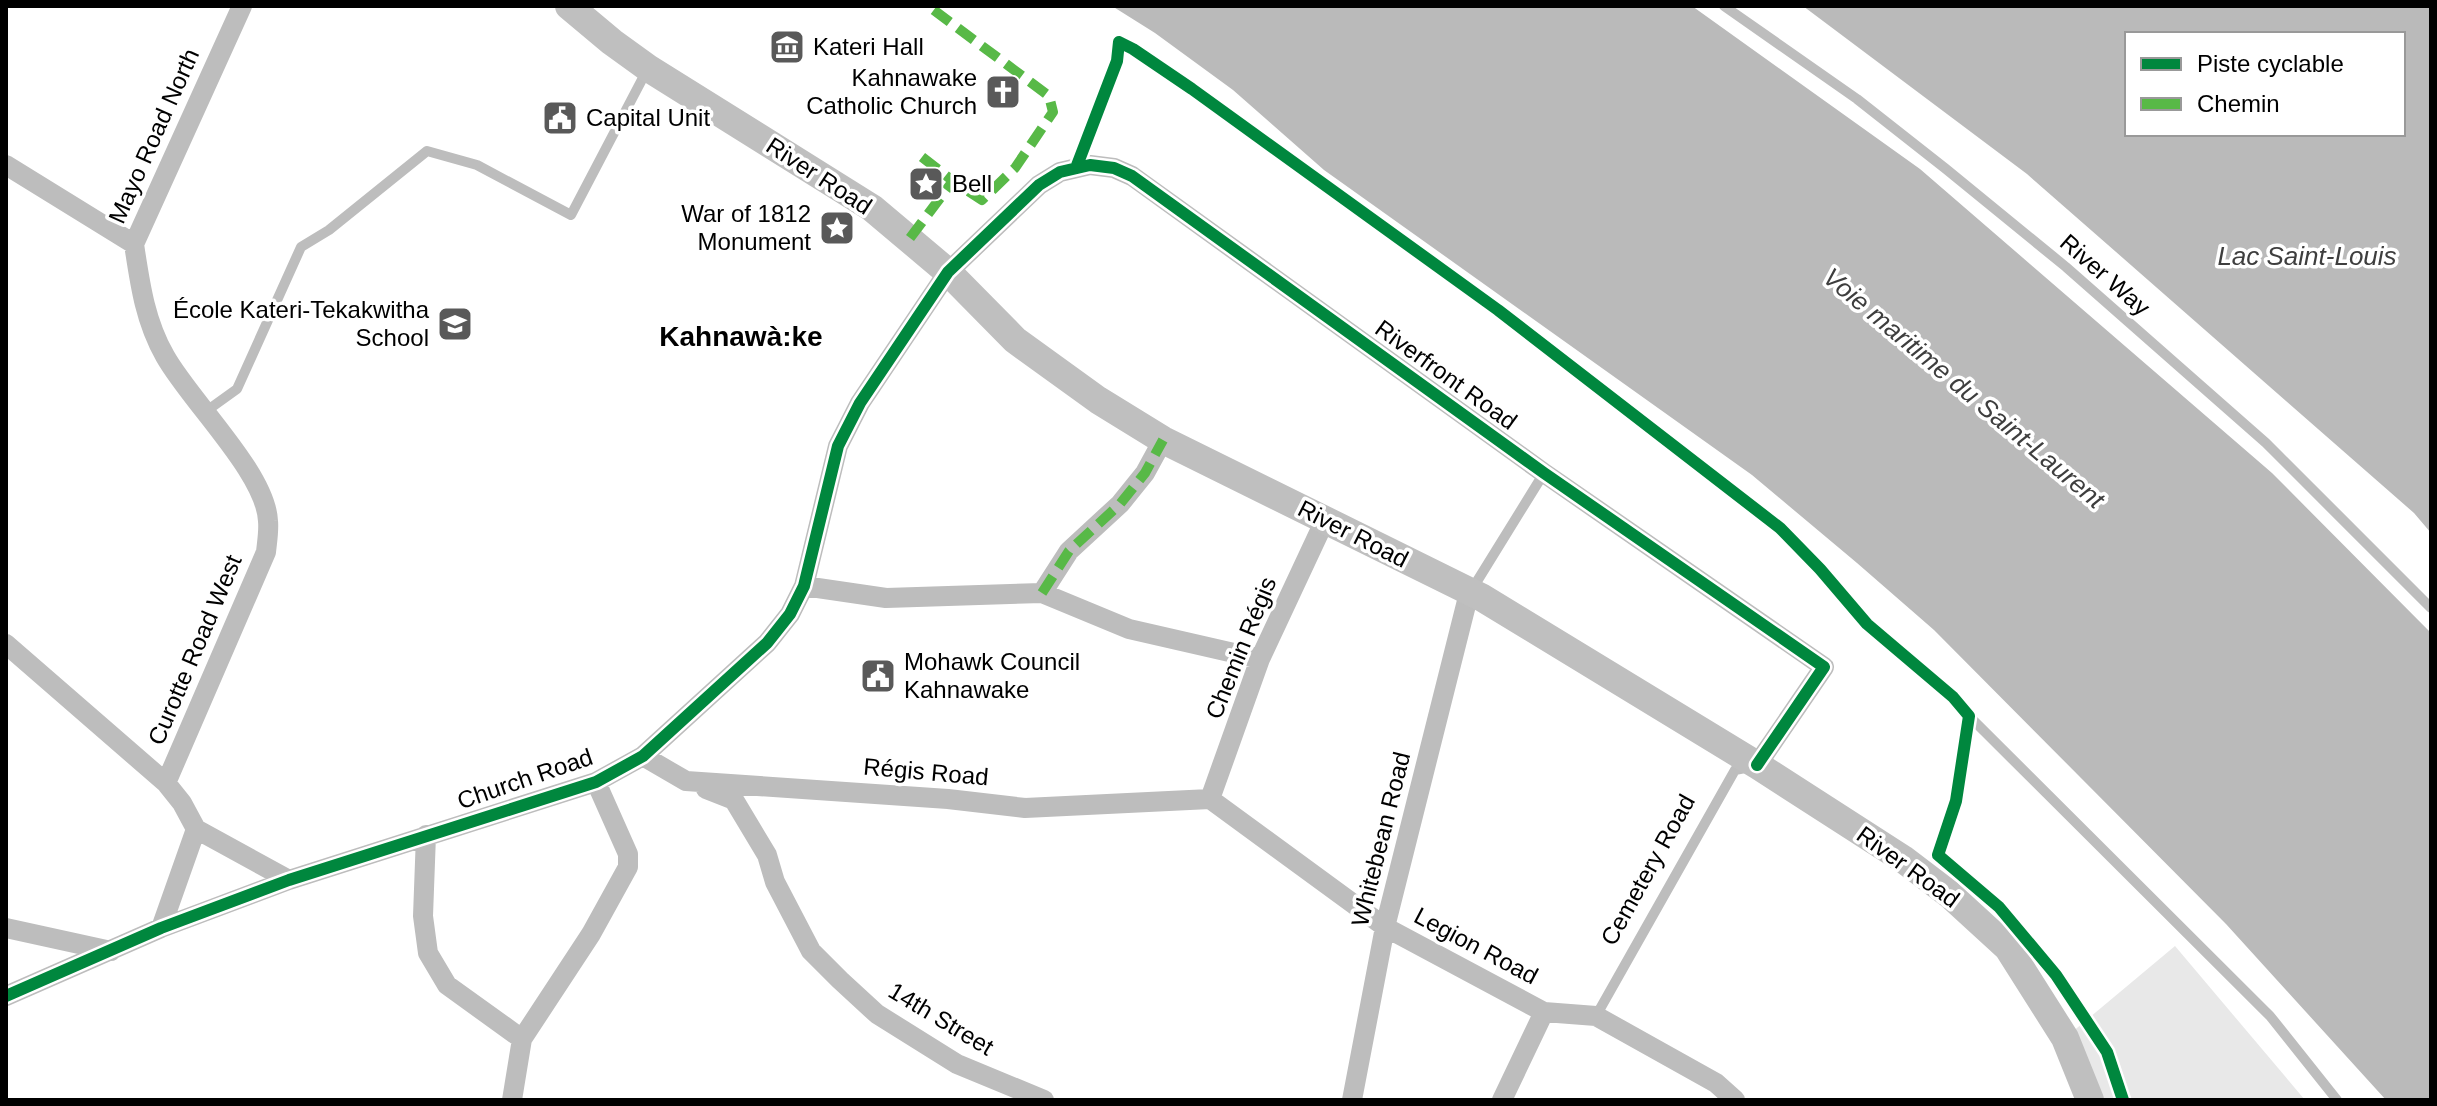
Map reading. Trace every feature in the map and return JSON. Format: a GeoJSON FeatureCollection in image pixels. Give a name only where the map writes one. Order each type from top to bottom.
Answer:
{"type":"FeatureCollection","features":[{"type":"Feature","properties":{"kind":"street","name":"Mayo Road North"},"geometry":{"type":"LineString","coordinates":[[134,244],[242,6]]}},
{"type":"Feature","properties":{"kind":"street","name":"River Road"},"geometry":{"type":"LineString","coordinates":[[569,6],[648,68],[872,208],[948,272],[1015,340],[1098,400],[1163,440],[1481,597],[1757,765],[1903,859],[1949,894],[2008,948],[2065,1038],[2090,1100]]}},
{"type":"Feature","properties":{"kind":"street"},"geometry":{"type":"LineString","coordinates":[[6,165],[134,244]]}},
{"type":"Feature","properties":{"kind":"street","name":"Riverfront Road"},"geometry":{"type":"LineString","coordinates":[[948,272],[1039,185],[1060,172],[1090,165],[1114,168],[1132,176],[1544,473],[1824,667],[1757,765]]}},
{"type":"Feature","properties":{"kind":"street","name":"Curotte Road West"},"geometry":{"type":"LineString","coordinates":[[134,244],[141,297],[150,326],[165,357],[259,486],[268,519],[266,552],[166,783]]}},
{"type":"Feature","properties":{"kind":"street","name":"Church Road"},"geometry":{"type":"LineString","coordinates":[[7,997],[161,928],[289,880],[596,782],[643,756],[767,643],[790,614],[804,586],[838,446],[860,403],[948,272]]}},
{"type":"Feature","properties":{"kind":"street"},"geometry":{"type":"LineString","coordinates":[[1042,593],[1069,551],[1120,504],[1145,473],[1163,440]]}},
{"type":"Feature","properties":{"kind":"street","name":"Chemin Régis"},"geometry":{"type":"LineString","coordinates":[[1210,799],[1260,659],[1325,520]]}},
{"type":"Feature","properties":{"kind":"street"},"geometry":{"type":"LineString","coordinates":[[804,586],[886,598],[1042,593],[1129,629],[1260,659]]}},
{"type":"Feature","properties":{"kind":"street","name":"Whitebean Road"},"geometry":{"type":"LineString","coordinates":[[1352,1100],[1385,927],[1469,593]]}},
{"type":"Feature","properties":{"kind":"street"},"geometry":{"type":"LineString","coordinates":[[6,644],[166,783],[182,803],[196,829],[289,880]]}},
{"type":"Feature","properties":{"kind":"street","name":"Régis Road"},"geometry":{"type":"LineString","coordinates":[[643,756],[686,781],[948,799],[1025,808],[1210,799]]}},
{"type":"Feature","properties":{"kind":"street","name":"14th Street"},"geometry":{"type":"LineString","coordinates":[[686,781],[734,800],[767,855],[775,882],[811,951],[877,1014],[957,1064],[1044,1100]]}},
{"type":"Feature","properties":{"kind":"street"},"geometry":{"type":"LineString","coordinates":[[512,1100],[522,1039],[591,934],[628,867],[628,854],[596,782]]}},
{"type":"Feature","properties":{"kind":"street","name":"Legion Road"},"geometry":{"type":"LineString","coordinates":[[1210,799],[1385,927],[1544,1012],[1596,1016],[1716,1083],[1735,1100]]}},
{"type":"Feature","properties":{"kind":"street"},"geometry":{"type":"LineString","coordinates":[[161,928],[196,829]]}},
{"type":"Feature","properties":{"kind":"street"},"geometry":{"type":"LineString","coordinates":[[426,835],[423,916],[428,953],[447,985],[522,1039]]}},
{"type":"Feature","properties":{"kind":"street"},"geometry":{"type":"LineString","coordinates":[[6,928],[111,951]]}},
{"type":"Feature","properties":{"kind":"street"},"geometry":{"type":"LineString","coordinates":[[1502,1100],[1544,1012]]}},
{"type":"Feature","properties":{"kind":"lane","name":"River Way"},"geometry":{"type":"LineString","coordinates":[[1724,6],[1857,99],[2078,277],[2266,443],[2431,608]]}},
{"type":"Feature","properties":{"kind":"lane"},"geometry":{"type":"LineString","coordinates":[[205,412],[237,389],[301,247],[329,230],[427,151],[477,165],[571,215],[648,68]]}},
{"type":"Feature","properties":{"kind":"lane"},"geometry":{"type":"LineString","coordinates":[[1469,593],[1544,473]]}},
{"type":"Feature","properties":{"kind":"lane"},"geometry":{"type":"LineString","coordinates":[[1969,716],[2270,1016],[2337,1100]]}},
{"type":"Feature","properties":{"kind":"lane","name":"Cemetery Road"},"geometry":{"type":"LineString","coordinates":[[1596,1016],[1735,770],[1757,765]]}},
{"type":"Feature","properties":{"kind":"shaded area"},"geometry":{"type":"Polygon","coordinates":[[[2175,946],[2305,1100],[2090,1100],[2065,1038],[2175,946]]]}},
{"type":"Feature","properties":{"kind":"water","name":"Voie maritime du Saint-Laurent"},"geometry":{"type":"Polygon","coordinates":[[[1112,6],[1692,6],[1920,169],[2272,473],[2431,633],[2431,1100],[2386,1100],[2226,924],[1934,630],[1752,475],[1324,170],[1233,90],[1112,6]]]}},
{"type":"Feature","properties":{"kind":"water","name":"Lac Saint-Louis"},"geometry":{"type":"Polygon","coordinates":[[[1803,6],[2431,6],[2431,533],[2414,513],[2027,174],[1803,6]]]}},
{"type":"Feature","properties":{"kind":"marked path"},"geometry":{"type":"LineString","coordinates":[[910,238],[953,181],[982,200],[1015,168],[1053,112],[1049,96],[931,8],[933,6]]}},
{"type":"Feature","properties":{"kind":"marked path"},"geometry":{"type":"LineString","coordinates":[[922,157],[953,181]]}},
{"type":"Feature","properties":{"kind":"marked path"},"geometry":{"type":"LineString","coordinates":[[1042,593],[1069,551],[1120,504],[1145,473],[1163,440]]}},
{"type":"Feature","properties":{"kind":"cycle path"},"geometry":{"type":"LineString","coordinates":[[1076,168],[1117,61],[1119,42],[1192,89],[1498,310],[1780,528],[1867,624],[1953,697],[1969,716],[1956,801],[1938,855],[1999,907],[2056,975],[2107,1052],[2123,1100]]}},
{"type":"Feature","properties":{"kind":"cycle path"},"geometry":{"type":"LineString","coordinates":[[6,996],[161,928],[289,880],[596,782],[643,756],[767,643],[790,614],[804,586],[838,446],[860,403],[948,272],[1039,185],[1060,172],[1090,165],[1114,168],[1132,176],[1544,473],[1824,667],[1757,765]]}},
{"type":"Feature","properties":{"kind":"place","name":"Kateri Hall"},"geometry":{"type":"Point","coordinates":[787,47]}},
{"type":"Feature","properties":{"kind":"place","name":"Kahnawake Catholic Church"},"geometry":{"type":"Point","coordinates":[1003,92]}},
{"type":"Feature","properties":{"kind":"place","name":"Capital Unit"},"geometry":{"type":"Point","coordinates":[560,118]}},
{"type":"Feature","properties":{"kind":"place","name":"Bell"},"geometry":{"type":"Point","coordinates":[926,184]}},
{"type":"Feature","properties":{"kind":"place","name":"War of 1812 Monument"},"geometry":{"type":"Point","coordinates":[837,228]}},
{"type":"Feature","properties":{"kind":"place","name":"École Kateri-Tekakwitha School"},"geometry":{"type":"Point","coordinates":[455,324]}},
{"type":"Feature","properties":{"kind":"place","name":"Mohawk Council Kahnawake"},"geometry":{"type":"Point","coordinates":[878,676]}},
{"type":"Feature","properties":{"kind":"district","name":"Kahnawà:ke"},"geometry":{"type":"Point","coordinates":[741,336]}}]}
